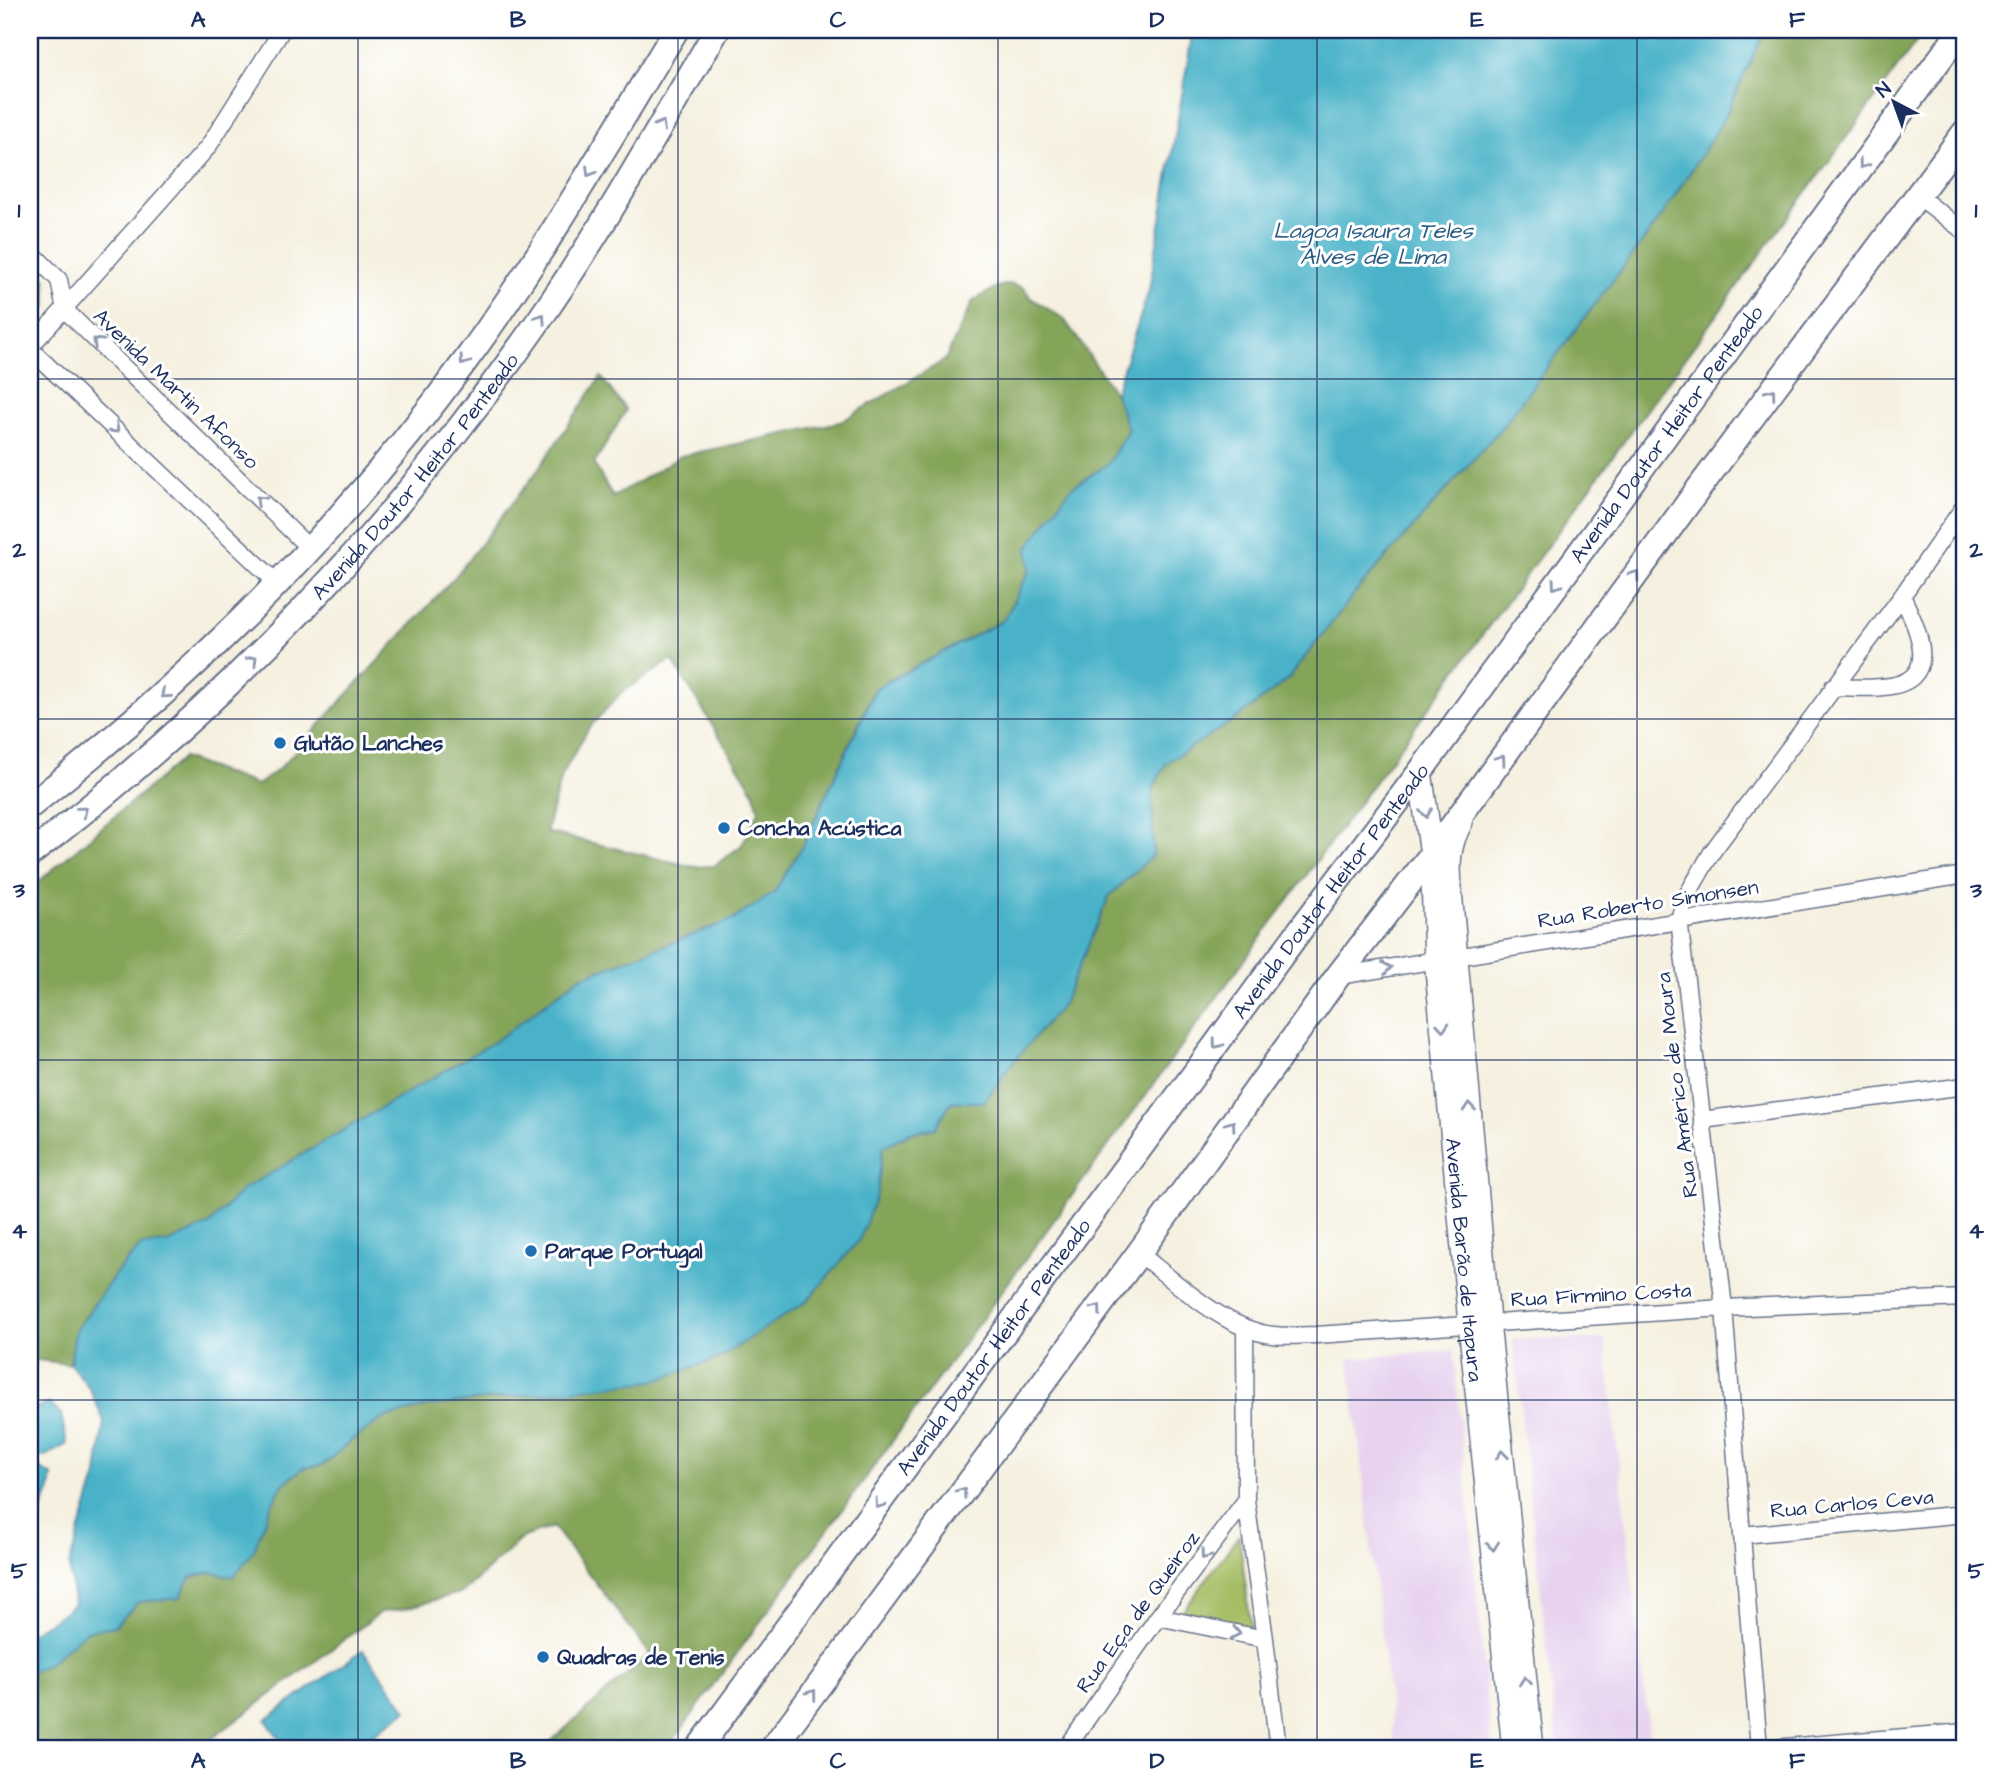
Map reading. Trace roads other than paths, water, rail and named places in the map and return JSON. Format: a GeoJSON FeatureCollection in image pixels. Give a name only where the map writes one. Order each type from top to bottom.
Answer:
{"type":"FeatureCollection","features":[{"type":"Feature","properties":{"kind":"main road","name":"Avenida Doutor Heitor Penteado"},"geometry":{"type":"LineString","coordinates":[[30,806],[180,680],[277,583],[382,466],[466,360],[543,247],[676,30]]}},
{"type":"Feature","properties":{"kind":"main road","name":"Avenida Doutor Heitor Penteado"},"geometry":{"type":"LineString","coordinates":[[30,855],[105,794],[242,671],[361,546],[422,476],[527,337],[572,271],[717,30]]}},
{"type":"Feature","properties":{"kind":"main road","name":"Avenida Doutor Heitor Penteado"},"geometry":{"type":"LineString","coordinates":[[698,1749],[1306,922],[1420,772],[1961,30]]}},
{"type":"Feature","properties":{"kind":"main road"},"geometry":{"type":"LineString","coordinates":[[772,1749],[1139,1253],[1338,976],[1432,854],[1694,495],[1965,132]]}},
{"type":"Feature","properties":{"kind":"main road","name":"Avenida Barão de Itapura"},"geometry":{"type":"LineString","coordinates":[[1420,772],[1446,958],[1514,1749]]}},
{"type":"Feature","properties":{"kind":"main road","name":"Avenida Barão de Itapura"},"geometry":{"type":"LineString","coordinates":[[1446,958],[1448,861],[1452,838],[1475,795]]}},
{"type":"Feature","properties":{"kind":"main road","name":"Avenida Barão de Itapura"},"geometry":{"type":"LineString","coordinates":[[1479,1323],[1532,1749]]}},
{"type":"Feature","properties":{"kind":"street"},"geometry":{"type":"LineString","coordinates":[[277,583],[30,348],[208,147],[282,30]]}},
{"type":"Feature","properties":{"kind":"street"},"geometry":{"type":"LineString","coordinates":[[1918,196],[1965,232]]}},
{"type":"Feature","properties":{"kind":"street","name":"Avenida Martin Afonso"},"geometry":{"type":"LineString","coordinates":[[30,251],[59,280],[65,310],[309,548]]}},
{"type":"Feature","properties":{"kind":"street","name":"Rua Américo de Moura"},"geometry":{"type":"LineString","coordinates":[[1760,1749],[1724,1308],[1679,919],[1686,897],[1712,852],[1902,596],[1965,505]]}},
{"type":"Feature","properties":{"kind":"street"},"geometry":{"type":"LineString","coordinates":[[1833,687],[1884,687],[1907,681],[1920,668],[1922,647],[1916,624],[1902,596]]}},
{"type":"Feature","properties":{"kind":"street","name":"Rua Roberto Simonsen"},"geometry":{"type":"LineString","coordinates":[[1338,976],[1965,874]]}},
{"type":"Feature","properties":{"kind":"street"},"geometry":{"type":"LineString","coordinates":[[1702,1120],[1965,1086]]}},
{"type":"Feature","properties":{"kind":"street","name":"Rua Firmino Costa"},"geometry":{"type":"LineString","coordinates":[[1139,1253],[1194,1296],[1245,1328],[1273,1335],[1316,1335],[1724,1308],[1965,1298]]}},
{"type":"Feature","properties":{"kind":"street"},"geometry":{"type":"LineString","coordinates":[[1245,1328],[1245,1500],[1278,1749]]}},
{"type":"Feature","properties":{"kind":"street","name":"Rua Eça de Queiroz"},"geometry":{"type":"LineString","coordinates":[[1066,1749],[1158,1617],[1245,1500]]}},
{"type":"Feature","properties":{"kind":"street","name":"Rua Carlos Ceva"},"geometry":{"type":"LineString","coordinates":[[1742,1535],[1965,1514]]}},
{"type":"Feature","properties":{"kind":"street"},"geometry":{"type":"LineString","coordinates":[[1158,1617],[1265,1639]]}},
{"type":"Feature","properties":{"kind":"street"},"geometry":{"type":"LineString","coordinates":[[1760,1749],[1965,1732]]}},
{"type":"Feature","properties":{"kind":"water","name":"Lagoa Isaura Teles Alves de Lima"},"geometry":{"type":"Polygon","coordinates":[[[1193,30],[1765,30],[1724,119],[1661,217],[1502,427],[1359,588],[1288,679],[1242,715],[1166,763],[1152,791],[1153,855],[1109,896],[1063,1004],[1013,1062],[984,1102],[951,1102],[935,1128],[909,1133],[883,1147],[877,1193],[860,1239],[807,1301],[719,1358],[654,1381],[430,1406],[384,1418],[353,1439],[323,1465],[303,1468],[283,1484],[270,1508],[253,1552],[233,1577],[212,1572],[190,1577],[180,1598],[138,1602],[115,1626],[86,1631],[53,1660],[30,1673],[30,1633],[74,1604],[69,1565],[97,1475],[104,1421],[90,1389],[70,1364],[75,1332],[117,1272],[141,1246],[167,1243],[209,1225],[242,1190],[497,1040],[579,978],[732,920],[774,893],[804,843],[876,688],[1004,620],[1030,570],[1028,547],[1071,488],[1108,464],[1128,430],[1115,393],[1149,290],[1193,30]]]}},
{"type":"Feature","properties":{"kind":"water"},"geometry":{"type":"Polygon","coordinates":[[[49,1403],[61,1414],[67,1444],[46,1456],[30,1458],[30,1410],[49,1403]]]}},
{"type":"Feature","properties":{"kind":"water"},"geometry":{"type":"Polygon","coordinates":[[[36,1467],[52,1475],[50,1490],[30,1537],[30,1471],[36,1467]]]}},
{"type":"Feature","properties":{"kind":"water"},"geometry":{"type":"Polygon","coordinates":[[[363,1650],[407,1710],[353,1749],[287,1749],[266,1720],[363,1650]]]}},
{"type":"Feature","properties":{"kind":"place","name":"Glutão Lanches"},"geometry":{"type":"Point","coordinates":[280,743]}},
{"type":"Feature","properties":{"kind":"place","name":"Concha Acústica"},"geometry":{"type":"Point","coordinates":[724,828]}},
{"type":"Feature","properties":{"kind":"place","name":"Parque Portugal"},"geometry":{"type":"Point","coordinates":[531,1251]}},
{"type":"Feature","properties":{"kind":"place","name":"Quadras de Tenis"},"geometry":{"type":"Point","coordinates":[543,1657]}}]}
